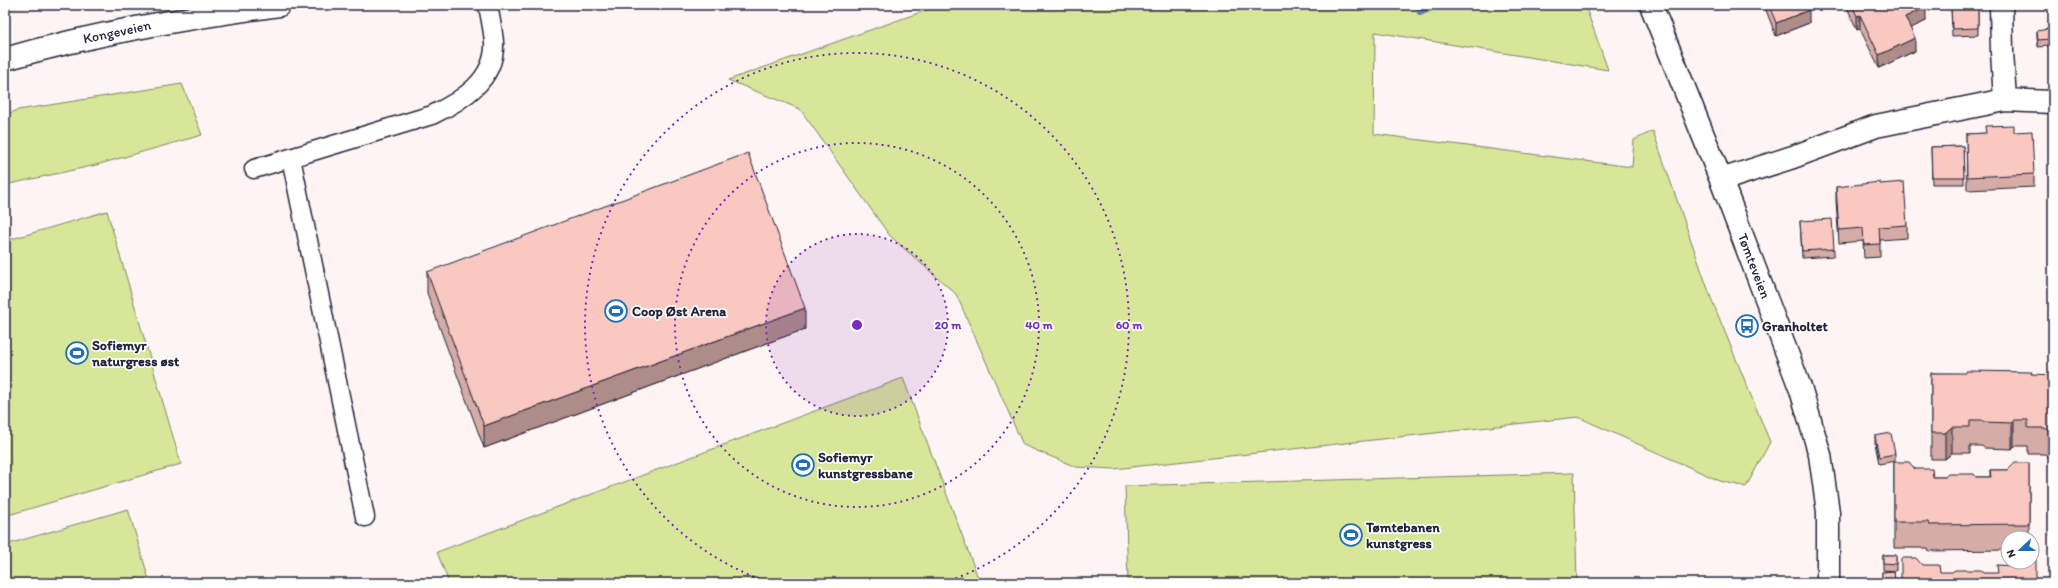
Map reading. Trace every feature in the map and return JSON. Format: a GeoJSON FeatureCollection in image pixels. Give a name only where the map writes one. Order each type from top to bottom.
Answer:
{"type":"FeatureCollection","features":[{"type":"Feature","properties":{"kind":"street","name":"Kongeveien"},"geometry":{"type":"LineString","coordinates":[[5,59],[97,35],[241,8],[273,5]]}},
{"type":"Feature","properties":{"kind":"street","name":"Tømteveien"},"geometry":{"type":"LineString","coordinates":[[1651,5],[1787,351],[1812,424],[1820,455],[1828,512],[1828,583]]}},
{"type":"Feature","properties":{"kind":"street"},"geometry":{"type":"LineString","coordinates":[[2001,5],[2002,52],[2006,100]]}},
{"type":"Feature","properties":{"kind":"street"},"geometry":{"type":"LineString","coordinates":[[1721,180],[1793,158],[1876,126],[2006,100],[2053,102]]}},
{"type":"Feature","properties":{"kind":"lane"},"geometry":{"type":"LineString","coordinates":[[254,169],[432,115],[469,94],[489,68],[493,55],[494,43],[488,5]]}},
{"type":"Feature","properties":{"kind":"lane"},"geometry":{"type":"LineString","coordinates":[[291,158],[365,518]]}},
{"type":"Feature","properties":{"kind":"shaded area"},"geometry":{"type":"Polygon","coordinates":[[[5,5],[38,5],[5,13],[5,5]]]}},
{"type":"Feature","properties":{"kind":"green space"},"geometry":{"type":"Polygon","coordinates":[[[941,5],[1585,5],[1608,70],[1375,32],[1374,134],[1632,167],[1634,140],[1653,131],[1711,298],[1770,442],[1746,487],[1720,481],[1578,417],[1114,469],[1076,467],[1023,445],[956,294],[890,236],[800,109],[728,80],[941,5]]]}},
{"type":"Feature","properties":{"kind":"green space"},"geometry":{"type":"Polygon","coordinates":[[[182,84],[202,135],[96,165],[5,185],[5,115],[18,110],[182,84]]]}},
{"type":"Feature","properties":{"kind":"green space","name":"Sofiemyr naturgress øst"},"geometry":{"type":"Polygon","coordinates":[[[107,211],[181,464],[5,516],[5,241],[107,211]]]}},
{"type":"Feature","properties":{"kind":"green space","name":"Sofiemyr kunstgressbane"},"geometry":{"type":"Polygon","coordinates":[[[903,378],[980,583],[449,583],[437,552],[903,378]]]}},
{"type":"Feature","properties":{"kind":"green space","name":"Tømtebanen kunstgress"},"geometry":{"type":"Polygon","coordinates":[[[1574,473],[1577,583],[1128,583],[1125,486],[1574,473]]]}},
{"type":"Feature","properties":{"kind":"green space"},"geometry":{"type":"Polygon","coordinates":[[[128,509],[150,583],[5,583],[5,545],[128,509]]]}},
{"type":"Feature","properties":{"kind":"building"},"geometry":{"type":"Polygon","coordinates":[[[1769,5],[1807,5],[1809,10],[1776,23],[1769,5]]]}},
{"type":"Feature","properties":{"kind":"building"},"geometry":{"type":"Polygon","coordinates":[[[1852,5],[1924,5],[1926,7],[1905,17],[1915,38],[1879,55],[1860,15],[1857,16],[1852,5]]]}},
{"type":"Feature","properties":{"kind":"building"},"geometry":{"type":"Polygon","coordinates":[[[1951,5],[1978,5],[1978,28],[1952,29],[1951,5]]]}},
{"type":"Feature","properties":{"kind":"building"},"geometry":{"type":"Polygon","coordinates":[[[2048,29],[2050,39],[2038,40],[2037,31],[2048,29]]]}},
{"type":"Feature","properties":{"kind":"building"},"geometry":{"type":"Polygon","coordinates":[[[2014,125],[2014,132],[2032,131],[2034,174],[1967,177],[1966,134],[1986,133],[1985,126],[2014,125]]]}},
{"type":"Feature","properties":{"kind":"building"},"geometry":{"type":"Polygon","coordinates":[[[1963,146],[1964,177],[1932,177],[1931,147],[1963,146]]]}},
{"type":"Feature","properties":{"kind":"building","name":"Coop Øst Arena"},"geometry":{"type":"Polygon","coordinates":[[[748,153],[805,308],[484,426],[427,272],[748,153]]]}},
{"type":"Feature","properties":{"kind":"building"},"geometry":{"type":"Polygon","coordinates":[[[1880,182],[1880,184],[1904,182],[1907,225],[1879,227],[1880,244],[1864,245],[1863,228],[1839,230],[1836,187],[1880,182]]]}},
{"type":"Feature","properties":{"kind":"building"},"geometry":{"type":"Polygon","coordinates":[[[1832,219],[1834,249],[1802,251],[1800,221],[1832,219]]]}},
{"type":"Feature","properties":{"kind":"building"},"geometry":{"type":"Polygon","coordinates":[[[1966,371],[2032,372],[2031,374],[2053,375],[2053,434],[2045,428],[2028,428],[2028,420],[2014,420],[2012,423],[1970,420],[1970,427],[1952,427],[1945,433],[1931,433],[1931,373],[1966,373],[1966,371]]]}},
{"type":"Feature","properties":{"kind":"building"},"geometry":{"type":"Polygon","coordinates":[[[1891,433],[1895,454],[1879,457],[1875,436],[1891,433]]]}},
{"type":"Feature","properties":{"kind":"building"},"geometry":{"type":"Polygon","coordinates":[[[1894,462],[1909,462],[1915,469],[1932,469],[1933,477],[1945,477],[1948,474],[1974,474],[1976,477],[1991,477],[1990,470],[2008,470],[2015,463],[2029,463],[2029,524],[1929,525],[1928,522],[1894,522],[1894,462]]]}},
{"type":"Feature","properties":{"kind":"building"},"geometry":{"type":"Polygon","coordinates":[[[2053,473],[2053,490],[2052,488],[2053,473]]]}},
{"type":"Feature","properties":{"kind":"building"},"geometry":{"type":"Polygon","coordinates":[[[2053,510],[2053,526],[2051,524],[2053,510]]]}},
{"type":"Feature","properties":{"kind":"building"},"geometry":{"type":"Polygon","coordinates":[[[1883,555],[1896,555],[1896,564],[1883,563],[1883,555]]]}},
{"type":"Feature","properties":{"kind":"building"},"geometry":{"type":"Polygon","coordinates":[[[1901,558],[1916,558],[1922,565],[1939,565],[1940,572],[1952,572],[1955,570],[1981,570],[1983,573],[1998,573],[1997,565],[2000,565],[2000,570],[2036,570],[2036,583],[1901,583],[1901,558]]]}},
{"type":"Feature","properties":{"kind":"building"},"geometry":{"type":"Polygon","coordinates":[[[1894,571],[1895,581],[1882,582],[1882,572],[1894,571]]]}},
{"type":"Feature","properties":{"kind":"waterway"},"geometry":{"type":"LineString","coordinates":[[1421,11],[1434,5]]}},
{"type":"Feature","properties":{"kind":"place","name":"Coop Øst Arena"},"geometry":{"type":"Point","coordinates":[616,311]}},
{"type":"Feature","properties":{"kind":"place","name":"Granholtet"},"geometry":{"type":"Point","coordinates":[1747,326]}},
{"type":"Feature","properties":{"kind":"place","name":"Sofiemyr naturgress øst"},"geometry":{"type":"Point","coordinates":[77,353]}},
{"type":"Feature","properties":{"kind":"place","name":"Sofiemyr kunstgressbane"},"geometry":{"type":"Point","coordinates":[803,465]}},
{"type":"Feature","properties":{"kind":"place","name":"Tømtebanen kunstgress"},"geometry":{"type":"Point","coordinates":[1351,535]}}]}
